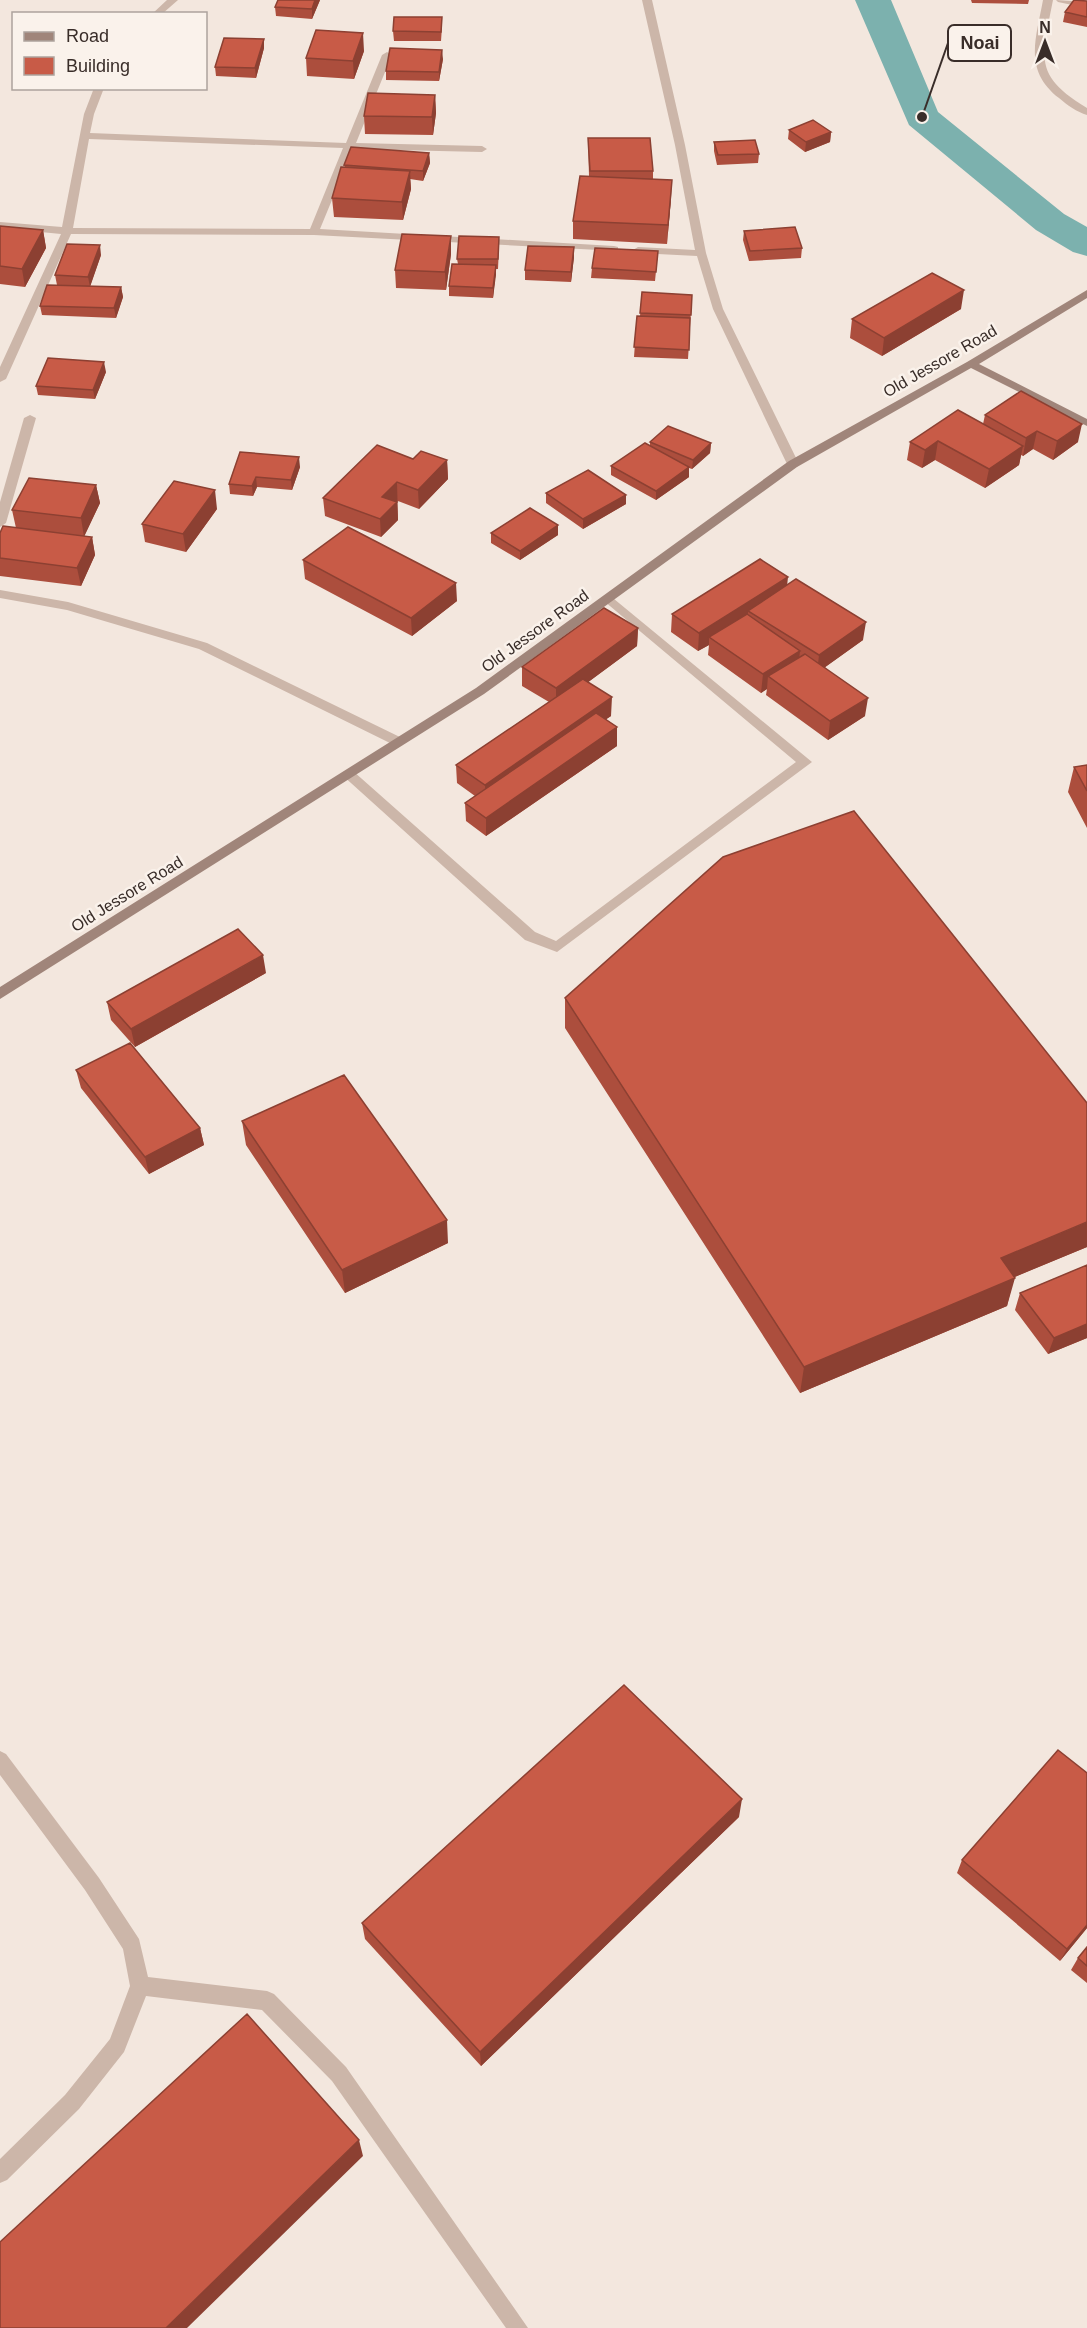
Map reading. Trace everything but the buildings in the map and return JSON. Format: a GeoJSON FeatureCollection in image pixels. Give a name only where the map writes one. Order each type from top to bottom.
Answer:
{"type":"FeatureCollection","features":[{"type":"Feature","properties":{"kind":"street"},"geometry":{"type":"LineString","coordinates":[[158,12],[173,0]]}},
{"type":"Feature","properties":{"kind":"street"},"geometry":{"type":"LineString","coordinates":[[647,0],[680,145],[701,253],[718,309],[793,464]]}},
{"type":"Feature","properties":{"kind":"street"},"geometry":{"type":"LineString","coordinates":[[1048,0],[1038,56],[1039,72],[1053,92],[1087,112]]}},
{"type":"Feature","properties":{"kind":"street"},"geometry":{"type":"LineString","coordinates":[[1061,0],[1087,5]]}},
{"type":"Feature","properties":{"kind":"street"},"geometry":{"type":"LineString","coordinates":[[314,232],[387,55]]}},
{"type":"Feature","properties":{"kind":"street"},"geometry":{"type":"LineString","coordinates":[[0,379],[67,231],[89,114],[98,90]]}},
{"type":"Feature","properties":{"kind":"street"},"geometry":{"type":"LineString","coordinates":[[85,136],[482,149]]}},
{"type":"Feature","properties":{"kind":"street"},"geometry":{"type":"LineString","coordinates":[[0,225],[67,231],[314,232],[701,253]]}},
{"type":"Feature","properties":{"kind":"street","name":"Old Jessore Road"},"geometry":{"type":"LineString","coordinates":[[0,994],[480,691],[793,464],[971,364],[1087,293]]}},
{"type":"Feature","properties":{"kind":"street"},"geometry":{"type":"LineString","coordinates":[[971,364],[1087,423]]}},
{"type":"Feature","properties":{"kind":"street"},"geometry":{"type":"LineString","coordinates":[[0,523],[30,418]]}},
{"type":"Feature","properties":{"kind":"street"},"geometry":{"type":"LineString","coordinates":[[0,594],[68,606],[203,646],[399,742]]}},
{"type":"Feature","properties":{"kind":"street"},"geometry":{"type":"LineString","coordinates":[[348,774],[530,936],[557,947],[805,762],[608,598]]}},
{"type":"Feature","properties":{"kind":"street"},"geometry":{"type":"LineString","coordinates":[[0,1760],[92,1884],[132,1946],[140,1986],[117,2045],[72,2102],[0,2173]]}},
{"type":"Feature","properties":{"kind":"street"},"geometry":{"type":"LineString","coordinates":[[140,1986],[267,2001],[339,2074],[518,2328]]}},
{"type":"Feature","properties":{"kind":"waterway"},"geometry":{"type":"LineString","coordinates":[[873,0],[922,117],[1050,222],[1087,244]]}},
{"type":"Feature","properties":{"kind":"place","name":"Noai"},"geometry":{"type":"Point","coordinates":[922,117]}}]}
